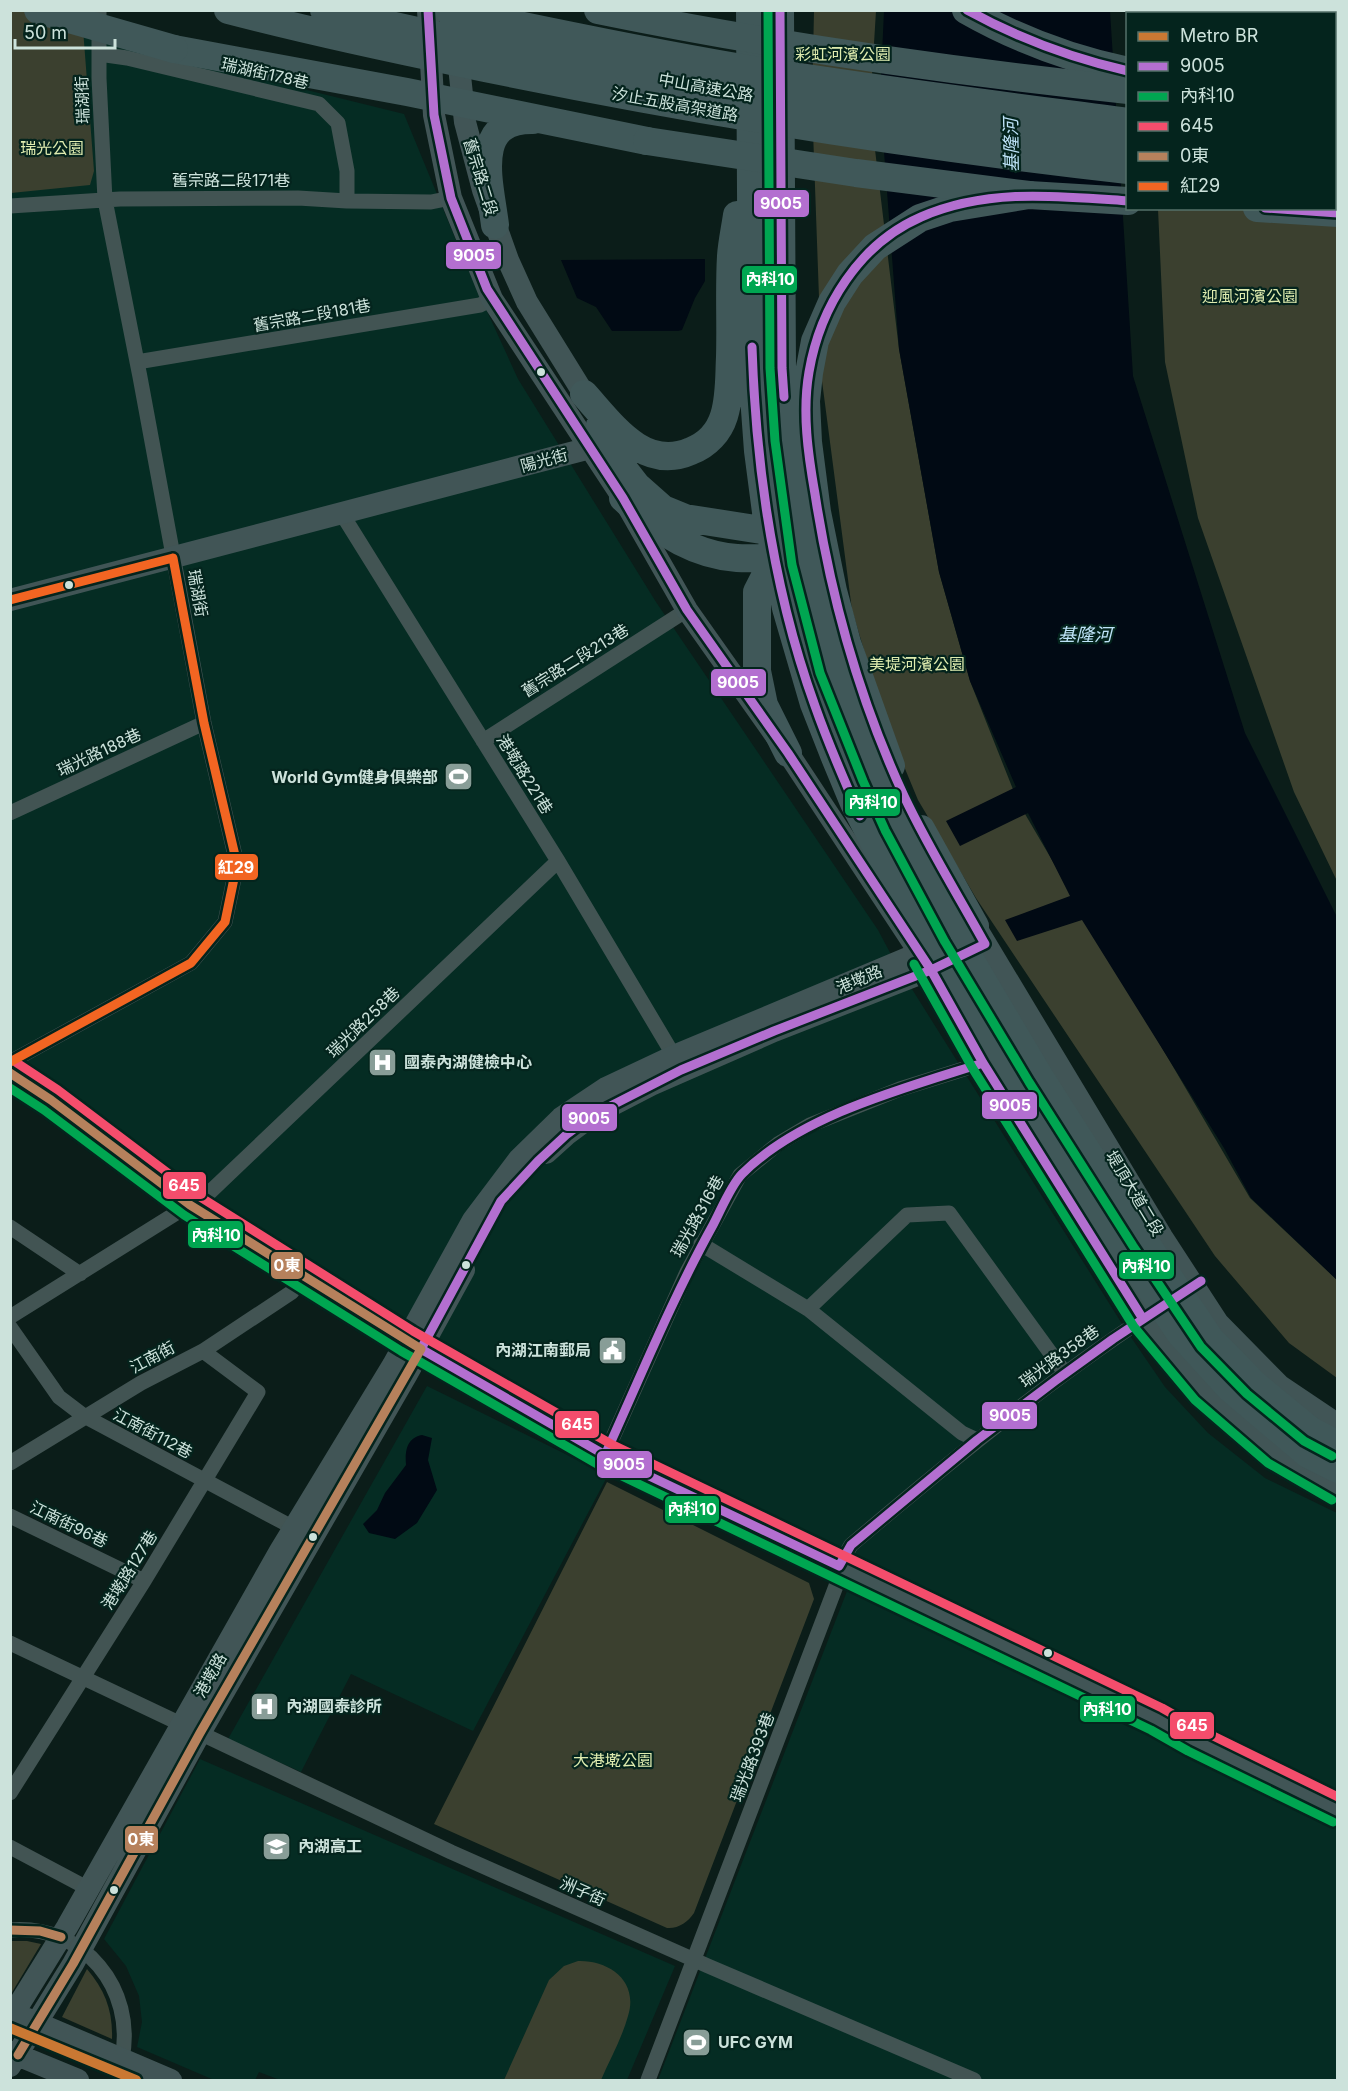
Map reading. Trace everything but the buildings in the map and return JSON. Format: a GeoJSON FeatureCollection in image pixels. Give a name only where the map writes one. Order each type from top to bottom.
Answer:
{"type":"FeatureCollection","features":[{"type":"Feature","properties":{"kind":"highway"},"geometry":{"type":"LineString","coordinates":[[38,10],[174,49],[647,141],[832,170],[1029,195],[1126,201]]}},
{"type":"Feature","properties":{"kind":"highway","name":"汐止五股高架道路"},"geometry":{"type":"LineString","coordinates":[[228,10],[408,52],[664,103],[831,131],[1126,170]]}},
{"type":"Feature","properties":{"kind":"highway","name":"中山高速公路"},"geometry":{"type":"LineString","coordinates":[[324,10],[505,49],[731,93],[1026,135],[1126,147]]}},
{"type":"Feature","properties":{"kind":"highway","name":"中山高速公路"},"geometry":{"type":"LineString","coordinates":[[448,10],[573,37],[741,68],[929,97],[1126,122]]}},
{"type":"Feature","properties":{"kind":"highway"},"geometry":{"type":"LineString","coordinates":[[598,10],[816,49],[1047,82],[1126,90]]}},
{"type":"Feature","properties":{"kind":"highway"},"geometry":{"type":"LineString","coordinates":[[750,10],[752,369],[758,451],[786,608],[801,660],[834,755],[858,812],[900,892],[952,949]]}},
{"type":"Feature","properties":{"kind":"highway"},"geometry":{"type":"LineString","coordinates":[[780,10],[782,369],[787,440],[799,536],[818,624],[836,680],[874,777],[952,949]]}},
{"type":"Feature","properties":{"kind":"highway"},"geometry":{"type":"LineString","coordinates":[[966,10],[994,26],[1057,52],[1126,71]]}},
{"type":"Feature","properties":{"kind":"highway"},"geometry":{"type":"LineString","coordinates":[[584,394],[626,440],[651,455],[669,457],[683,455],[710,440],[719,428],[727,406],[731,330],[731,257],[751,106]]}},
{"type":"Feature","properties":{"kind":"highway"},"geometry":{"type":"LineString","coordinates":[[495,225],[489,157],[495,133],[512,122],[544,120]]}},
{"type":"Feature","properties":{"kind":"highway"},"geometry":{"type":"LineString","coordinates":[[952,949],[926,840],[894,773],[847,643],[830,579],[817,512],[808,442],[806,401],[816,341],[832,302],[850,274],[875,247],[898,230],[920,218],[950,208],[1029,195]]}},
{"type":"Feature","properties":{"kind":"highway"},"geometry":{"type":"LineString","coordinates":[[1289,210],[1338,213]]}},
{"type":"Feature","properties":{"kind":"highway"},"geometry":{"type":"LineString","coordinates":[[584,394],[623,468],[637,486],[663,509],[691,520],[773,544]]}},
{"type":"Feature","properties":{"kind":"highway"},"geometry":{"type":"LineString","coordinates":[[623,498],[639,515],[659,530],[702,551],[738,558],[799,536]]}},
{"type":"Feature","properties":{"kind":"highway"},"geometry":{"type":"LineString","coordinates":[[773,544],[757,592],[757,671],[764,705],[788,753]]}},
{"type":"Feature","properties":{"kind":"highway","name":"堤頂大道二段"},"geometry":{"type":"LineString","coordinates":[[952,949],[1039,1076],[1176,1297],[1210,1339],[1255,1385],[1311,1431],[1338,1445]]}},
{"type":"Feature","properties":{"kind":"highway","name":"堤頂大道二段"},"geometry":{"type":"LineString","coordinates":[[1176,1297],[1180,1333],[1230,1388],[1308,1454],[1338,1469]]}},
{"type":"Feature","properties":{"kind":"street","name":"瑞湖街"},"geometry":{"type":"LineString","coordinates":[[10,1062],[192,963],[225,922],[237,864],[204,723],[105,200],[99,10]]}},
{"type":"Feature","properties":{"kind":"street","name":"舊宗路二段"},"geometry":{"type":"LineString","coordinates":[[428,10],[432,98],[451,198],[492,299],[623,498],[687,610],[788,753],[952,949]]}},
{"type":"Feature","properties":{"kind":"street","name":"舊宗路二段"},"geometry":{"type":"LineString","coordinates":[[454,10],[462,104],[472,156],[495,225],[527,302],[584,394]]}},
{"type":"Feature","properties":{"kind":"street","name":"瑞湖街178巷"},"geometry":{"type":"LineString","coordinates":[[99,54],[127,58],[319,104],[339,123],[347,171],[347,201]]}},
{"type":"Feature","properties":{"kind":"street","name":"舊宗路二段171巷"},"geometry":{"type":"LineString","coordinates":[[10,206],[105,200],[298,198],[347,201],[431,201],[451,198]]}},
{"type":"Feature","properties":{"kind":"street","name":"舊宗路二段181巷"},"geometry":{"type":"LineString","coordinates":[[137,362],[480,305],[492,299]]}},
{"type":"Feature","properties":{"kind":"street","name":"陽光街"},"geometry":{"type":"LineString","coordinates":[[10,600],[590,448]]}},
{"type":"Feature","properties":{"kind":"street","name":"港墘路221巷"},"geometry":{"type":"LineString","coordinates":[[342,514],[558,861],[674,1056]]}},
{"type":"Feature","properties":{"kind":"street","name":"舊宗路二段213巷"},"geometry":{"type":"LineString","coordinates":[[483,741],[687,610]]}},
{"type":"Feature","properties":{"kind":"street","name":"瑞光路188巷"},"geometry":{"type":"LineString","coordinates":[[10,813],[204,723]]}},
{"type":"Feature","properties":{"kind":"street","name":"瑞光路258巷"},"geometry":{"type":"LineString","coordinates":[[10,1317],[190,1205],[218,1184],[558,861]]}},
{"type":"Feature","properties":{"kind":"street","name":"港墘路"},"geometry":{"type":"LineString","coordinates":[[12,2015],[71,1943],[89,1889],[190,1729],[294,1528],[414,1345],[473,1220],[519,1159],[561,1118],[606,1088],[674,1056],[952,949]]}},
{"type":"Feature","properties":{"kind":"street","name":"港墘路"},"geometry":{"type":"LineString","coordinates":[[13,2058],[36,2022],[71,1943],[190,1729],[414,1345],[501,1201],[538,1161],[566,1135],[593,1115],[681,1070],[774,1031],[952,949]]}},
{"type":"Feature","properties":{"kind":"street","name":"堤頂大道二段"},"geometry":{"type":"LineString","coordinates":[[952,949],[983,1063],[1176,1297],[1218,1323],[1280,1386],[1338,1425]]}},
{"type":"Feature","properties":{"kind":"street","name":"瑞光路316巷"},"geometry":{"type":"LineString","coordinates":[[604,1455],[701,1244],[741,1174],[778,1144],[810,1125],[900,1089],[983,1063]]}},
{"type":"Feature","properties":{"kind":"street"},"geometry":{"type":"LineString","coordinates":[[10,1073],[51,1100],[190,1205],[414,1345],[604,1455],[1157,1719],[1193,1740],[1338,1811]]}},
{"type":"Feature","properties":{"kind":"street"},"geometry":{"type":"LineString","coordinates":[[808,1309],[907,1215],[949,1214],[1065,1374]]}},
{"type":"Feature","properties":{"kind":"street"},"geometry":{"type":"LineString","coordinates":[[10,1227],[80,1274]]}},
{"type":"Feature","properties":{"kind":"street"},"geometry":{"type":"LineString","coordinates":[[701,1244],[808,1309],[962,1433],[977,1440]]}},
{"type":"Feature","properties":{"kind":"street","name":"江南街"},"geometry":{"type":"LineString","coordinates":[[10,1463],[84,1416],[203,1351],[292,1292],[302,1275]]}},
{"type":"Feature","properties":{"kind":"street","name":"堤頂大道二段"},"geometry":{"type":"LineString","coordinates":[[1176,1297],[1203,1391],[1275,1453],[1338,1490]]}},
{"type":"Feature","properties":{"kind":"street","name":"瑞光路358巷"},"geometry":{"type":"LineString","coordinates":[[839,1566],[851,1545],[977,1440],[1065,1374],[1176,1297]]}},
{"type":"Feature","properties":{"kind":"street","name":"江南街112巷"},"geometry":{"type":"LineString","coordinates":[[10,1327],[59,1397],[84,1416],[294,1528]]}},
{"type":"Feature","properties":{"kind":"street","name":"港墘路127巷"},"geometry":{"type":"LineString","coordinates":[[10,1793],[144,1581],[258,1392],[203,1351]]}},
{"type":"Feature","properties":{"kind":"street","name":"江南街96巷"},"geometry":{"type":"LineString","coordinates":[[10,1516],[144,1581]]}},
{"type":"Feature","properties":{"kind":"street","name":"瑞光路393巷"},"geometry":{"type":"LineString","coordinates":[[648,2080],[836,1586],[839,1566]]}},
{"type":"Feature","properties":{"kind":"street"},"geometry":{"type":"LineString","coordinates":[[10,1643],[190,1729]]}},
{"type":"Feature","properties":{"kind":"street","name":"洲子街"},"geometry":{"type":"LineString","coordinates":[[190,1729],[451,1852],[694,1960],[974,2080]]}},
{"type":"Feature","properties":{"kind":"street"},"geometry":{"type":"LineString","coordinates":[[10,1847],[89,1889]]}},
{"type":"Feature","properties":{"kind":"street"},"geometry":{"type":"LineString","coordinates":[[10,1930],[40,1932],[71,1943],[106,1974],[118,1997],[124,2022],[122,2059]]}},
{"type":"Feature","properties":{"kind":"street"},"geometry":{"type":"LineString","coordinates":[[12,2015],[36,2022],[171,2080]]}},
{"type":"Feature","properties":{"kind":"street"},"geometry":{"type":"LineString","coordinates":[[13,2058],[78,2080]]}},
{"type":"Feature","properties":{"kind":"shaded area"},"geometry":{"type":"Polygon","coordinates":[[[11,10],[109,41],[404,114],[470,274],[518,379],[656,602],[878,930],[895,962],[1124,1327],[1165,1387],[1208,1433],[1265,1478],[1337,1513],[1337,2080],[658,2080],[854,1573],[577,1430],[396,1320],[172,1171],[11,1055],[11,10]]]}},
{"type":"Feature","properties":{"kind":"shaded area"},"geometry":{"type":"Polygon","coordinates":[[[427,1386],[608,1475],[473,1731],[351,1674],[301,1772],[228,1739],[427,1386]]]}},
{"type":"Feature","properties":{"kind":"shaded area","name":"內湖高工"},"geometry":{"type":"Polygon","coordinates":[[[200,1759],[675,1966],[627,2080],[280,2080],[259,2072],[255,2080],[214,2080],[137,2047],[142,2022],[139,1996],[126,1966],[104,1939],[200,1759]]]}},
{"type":"Feature","properties":{"kind":"green space","name":"瑞光公園"},"geometry":{"type":"Polygon","coordinates":[[[18,10],[83,29],[94,171],[90,185],[11,193],[10,11],[18,10]]]}},
{"type":"Feature","properties":{"kind":"green space","name":"美堤河濱公園"},"geometry":{"type":"Polygon","coordinates":[[[814,11],[876,11],[870,108],[899,349],[939,572],[970,681],[1018,802],[1250,1198],[1337,1280],[1337,1378],[1289,1343],[1215,1256],[976,898],[918,800],[886,723],[852,610],[822,381],[812,103],[814,11]]]}},
{"type":"Feature","properties":{"kind":"green space","name":"迎風河濱公園"},"geometry":{"type":"Polygon","coordinates":[[[1337,11],[1337,881],[1294,792],[1198,518],[1165,362],[1158,210],[1336,210],[1336,12],[1152,12],[1337,11]]]}},
{"type":"Feature","properties":{"kind":"green space","name":"大港墘公園"},"geometry":{"type":"Polygon","coordinates":[[[607,1482],[809,1583],[814,1599],[694,1913],[682,1924],[671,1928],[434,1824],[607,1482]]]}},
{"type":"Feature","properties":{"kind":"green space"},"geometry":{"type":"Polygon","coordinates":[[[11,1941],[41,1944],[11,1994],[11,1941]]]}},
{"type":"Feature","properties":{"kind":"green space"},"geometry":{"type":"Polygon","coordinates":[[[578,1961],[600,1964],[610,1969],[619,1975],[629,1993],[628,2016],[601,2080],[504,2080],[549,1980],[564,1966],[578,1961]]]}},
{"type":"Feature","properties":{"kind":"green space"},"geometry":{"type":"Polygon","coordinates":[[[87,1969],[107,2001],[112,2039],[62,2017],[87,1969]]]}},
{"type":"Feature","properties":{"kind":"water","name":"基隆河"},"geometry":{"type":"Polygon","coordinates":[[[884,11],[1110,11],[1133,376],[1245,733],[1337,917],[1337,1280],[1251,1198],[1224,1148],[1082,920],[1017,941],[1005,920],[1070,896],[1028,813],[960,846],[946,821],[1016,787],[970,681],[939,572],[899,349],[880,99],[884,11]]]}},
{"type":"Feature","properties":{"kind":"water"},"geometry":{"type":"Polygon","coordinates":[[[705,259],[705,281],[695,298],[682,330],[678,331],[612,331],[596,307],[577,298],[561,260],[705,259]]]}},
{"type":"Feature","properties":{"kind":"water"},"geometry":{"type":"Polygon","coordinates":[[[422,1435],[432,1438],[428,1460],[437,1490],[417,1523],[395,1539],[369,1533],[363,1524],[377,1510],[385,1493],[406,1465],[406,1451],[410,1442],[422,1435]]]}},
{"type":"Feature","properties":{"kind":"metro line","name":"BR"},"geometry":{"type":"LineString","coordinates":[[10,2028],[136,2080]]}},
{"type":"Feature","properties":{"kind":"transit line","name":"9005"},"geometry":{"type":"LineString","coordinates":[[428,10],[434,115],[451,198],[487,289],[623,498],[687,610],[788,753],[931,970],[983,1063],[1143,1319]]}},
{"type":"Feature","properties":{"kind":"transit line","name":"內科10"},"geometry":{"type":"LineString","coordinates":[[768,10],[770,368],[775,441],[792,565],[820,673],[885,830],[945,942],[1029,1082],[1133,1246],[1201,1347],[1247,1394],[1304,1441],[1332,1456]]}},
{"type":"Feature","properties":{"kind":"transit line","name":"9005"},"geometry":{"type":"LineString","coordinates":[[780,10],[784,397]]}},
{"type":"Feature","properties":{"kind":"transit line","name":"9005"},"geometry":{"type":"LineString","coordinates":[[967,10],[1006,30],[1045,46],[1126,70]]}},
{"type":"Feature","properties":{"kind":"transit line","name":"9005"},"geometry":{"type":"LineString","coordinates":[[421,1349],[501,1201],[538,1161],[566,1135],[593,1115],[681,1070],[931,970],[985,944],[904,796],[874,723],[849,648],[829,572],[810,464],[806,418],[809,372],[822,324],[846,280],[879,243],[921,217],[946,208],[997,198],[1049,196],[1126,201]]}},
{"type":"Feature","properties":{"kind":"transit line","name":"9005"},"geometry":{"type":"LineString","coordinates":[[1294,210],[1338,213]]}},
{"type":"Feature","properties":{"kind":"transit line","name":"9005"},"geometry":{"type":"LineString","coordinates":[[752,347],[763,484],[769,529],[788,618],[815,706],[860,816]]}},
{"type":"Feature","properties":{"kind":"transit line","name":"紅29"},"geometry":{"type":"LineString","coordinates":[[10,600],[173,558]]}},
{"type":"Feature","properties":{"kind":"transit line","name":"紅29"},"geometry":{"type":"LineString","coordinates":[[10,1062],[191,963],[225,922],[237,864],[204,723],[173,558]]}},
{"type":"Feature","properties":{"kind":"transit line","name":"內科10"},"geometry":{"type":"LineString","coordinates":[[914,964],[973,1069],[1134,1327],[1195,1400],[1268,1463],[1332,1500]]}},
{"type":"Feature","properties":{"kind":"transit line","name":"645"},"geometry":{"type":"LineString","coordinates":[[17,1063],[58,1090],[197,1195],[413,1331],[611,1444],[1162,1708],[1199,1729],[1338,1797]]}},
{"type":"Feature","properties":{"kind":"transit line","name":"9005"},"geometry":{"type":"LineString","coordinates":[[605,1455],[684,1281],[730,1191],[742,1174],[766,1153],[824,1120],[888,1094],[983,1063]]}},
{"type":"Feature","properties":{"kind":"transit line","name":"0東"},"geometry":{"type":"LineString","coordinates":[[10,1073],[51,1100],[190,1205],[421,1349]]}},
{"type":"Feature","properties":{"kind":"transit line","name":"內科10"},"geometry":{"type":"LineString","coordinates":[[10,1088],[44,1110],[184,1215],[401,1351],[599,1465],[1151,1730],[1188,1751],[1333,1822]]}},
{"type":"Feature","properties":{"kind":"transit line","name":"9005"},"geometry":{"type":"LineString","coordinates":[[421,1349],[605,1455],[839,1566],[851,1545],[977,1440],[1113,1339],[1201,1281]]}},
{"type":"Feature","properties":{"kind":"transit line","name":"0東"},"geometry":{"type":"LineString","coordinates":[[18,2055],[73,1964],[200,1733],[421,1349]]}},
{"type":"Feature","properties":{"kind":"transit line","name":"0東"},"geometry":{"type":"LineString","coordinates":[[10,1930],[40,1931],[61,1937]]}},
{"type":"Feature","properties":{"kind":"place","name":"World Gym健身俱樂部"},"geometry":{"type":"Point","coordinates":[459,777]}},
{"type":"Feature","properties":{"kind":"place","name":"國泰內湖健檢中心"},"geometry":{"type":"Point","coordinates":[383,1062]}},
{"type":"Feature","properties":{"kind":"place","name":"內湖江南郵局"},"geometry":{"type":"Point","coordinates":[612,1350]}},
{"type":"Feature","properties":{"kind":"place","name":"內湖國泰診所"},"geometry":{"type":"Point","coordinates":[265,1706]}},
{"type":"Feature","properties":{"kind":"place","name":"內湖高工"},"geometry":{"type":"Point","coordinates":[277,1846]}},
{"type":"Feature","properties":{"kind":"place","name":"UFC GYM"},"geometry":{"type":"Point","coordinates":[697,2042]}},
{"type":"Feature","properties":{"kind":"park label","name":"彩虹河濱公園"},"geometry":{"type":"Point","coordinates":[843,54]}}]}
